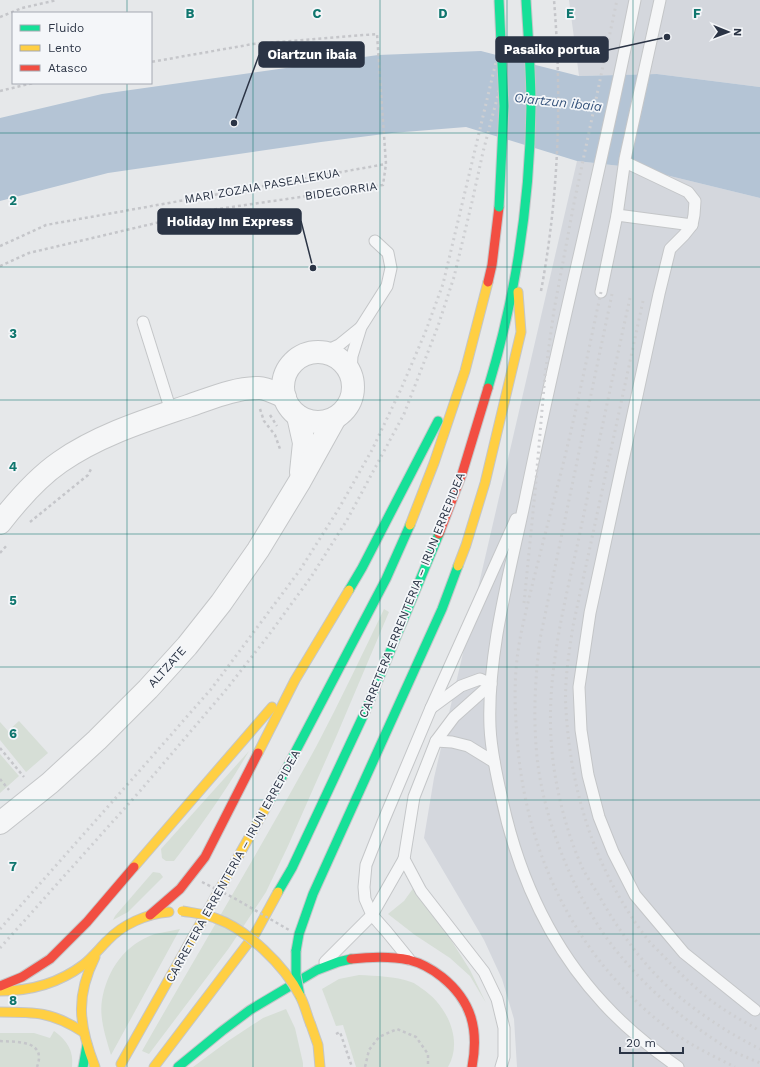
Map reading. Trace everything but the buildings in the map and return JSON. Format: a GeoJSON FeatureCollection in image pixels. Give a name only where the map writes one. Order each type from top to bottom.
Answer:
{"type":"FeatureCollection","features":[{"type":"Feature","properties":{"kind":"main road","name":"CARRETERA ERRENTERIA – IRUN ERREPIDEA"},"geometry":{"type":"LineString","coordinates":[[121,1064],[273,796],[386,579],[411,523],[434,463],[465,371],[492,265],[499,207],[504,106],[499,0]]}},
{"type":"Feature","properties":{"kind":"main road","name":"CARRETERA ERRENTERIA – IRUN ERREPIDEA"},"geometry":{"type":"LineString","coordinates":[[154,1067],[255,934],[292,868],[362,719],[437,542],[462,474],[491,378],[517,271],[526,208],[531,106],[526,0]]}},
{"type":"Feature","properties":{"kind":"main road"},"geometry":{"type":"LineString","coordinates":[[320,1067],[318,1045],[300,996],[296,975],[296,951],[299,934],[313,894],[442,609],[466,545],[485,483],[521,332],[517,271]]}},
{"type":"Feature","properties":{"kind":"main road"},"geometry":{"type":"LineString","coordinates":[[0,991],[30,989],[49,984],[67,976],[98,952],[114,934],[150,915],[171,899],[192,876],[204,857],[295,680],[362,568],[419,456],[465,371]]}},
{"type":"Feature","properties":{"kind":"main road"},"geometry":{"type":"LineString","coordinates":[[0,986],[22,976],[50,959],[82,927],[295,680]]}},
{"type":"Feature","properties":{"kind":"main road"},"geometry":{"type":"LineString","coordinates":[[150,915],[182,911],[216,918],[242,933],[268,954],[300,996]]}},
{"type":"Feature","properties":{"kind":"main road"},"geometry":{"type":"LineString","coordinates":[[95,1067],[83,1032],[80,1002],[84,982],[98,952]]}},
{"type":"Feature","properties":{"kind":"main road"},"geometry":{"type":"LineString","coordinates":[[178,1067],[237,1019],[318,969],[344,960],[386,957],[410,960],[434,971],[451,984],[463,997],[471,1014],[476,1038],[472,1067]]}},
{"type":"Feature","properties":{"kind":"main road"},"geometry":{"type":"LineString","coordinates":[[0,1012],[41,1013],[56,1016],[83,1032]]}},
{"type":"Feature","properties":{"kind":"main road"},"geometry":{"type":"LineString","coordinates":[[84,1067],[87,1045]]}},
{"type":"Feature","properties":{"kind":"street"},"geometry":{"type":"LineString","coordinates":[[260,398],[292,364],[301,356],[324,352],[335,356],[344,363],[351,373],[354,384],[353,396],[348,406],[335,418],[319,423],[308,421],[298,416],[290,408],[285,397],[283,386],[286,374],[292,364]]}},
{"type":"Feature","properties":{"kind":"street"},"geometry":{"type":"LineString","coordinates":[[6,531],[26,492],[60,463],[110,434],[171,411],[238,390],[260,398],[285,397]]}},
{"type":"Feature","properties":{"kind":"street","name":"ALTZATE"},"geometry":{"type":"LineString","coordinates":[[298,416],[304,443],[300,481]]}},
{"type":"Feature","properties":{"kind":"street","name":"ALTZATE"},"geometry":{"type":"LineString","coordinates":[[0,823],[50,783],[97,740],[148,689],[187,646],[258,550],[300,481],[335,418]]}},
{"type":"Feature","properties":{"kind":"lane"},"geometry":{"type":"LineString","coordinates":[[635,0],[592,203],[541,421],[496,638],[491,684],[490,727],[494,762],[507,823],[524,875],[548,928],[575,969],[606,1007],[636,1035],[678,1067]]}},
{"type":"Feature","properties":{"kind":"lane"},"geometry":{"type":"LineString","coordinates":[[601,292],[617,215],[625,161],[660,0]]}},
{"type":"Feature","properties":{"kind":"lane"},"geometry":{"type":"LineString","coordinates":[[625,161],[688,192],[695,201],[694,215],[692,225],[670,249],[655,310],[590,613],[579,687],[581,730],[588,775],[599,818],[613,852],[635,895],[684,953],[755,1010]]}},
{"type":"Feature","properties":{"kind":"lane"},"geometry":{"type":"LineString","coordinates":[[617,215],[692,225]]}},
{"type":"Feature","properties":{"kind":"lane"},"geometry":{"type":"LineString","coordinates":[[324,352],[339,345],[360,327],[387,286],[390,268],[388,253],[375,241]]}},
{"type":"Feature","properties":{"kind":"lane"},"geometry":{"type":"LineString","coordinates":[[143,322],[171,411]]}},
{"type":"Feature","properties":{"kind":"lane"},"geometry":{"type":"LineString","coordinates":[[351,373],[352,356],[360,327]]}},
{"type":"Feature","properties":{"kind":"lane"},"geometry":{"type":"LineString","coordinates":[[410,960],[372,915],[364,899],[366,866],[431,708],[525,500]]}},
{"type":"Feature","properties":{"kind":"lane"},"geometry":{"type":"LineString","coordinates":[[431,708],[462,686],[480,680],[491,684]]}},
{"type":"Feature","properties":{"kind":"lane"},"geometry":{"type":"LineString","coordinates":[[318,969],[372,915],[404,859],[414,797],[436,741],[454,717],[491,684]]}},
{"type":"Feature","properties":{"kind":"lane"},"geometry":{"type":"LineString","coordinates":[[436,741],[452,742],[468,746],[494,762]]}},
{"type":"Feature","properties":{"kind":"lane"},"geometry":{"type":"LineString","coordinates":[[404,859],[421,891],[484,972],[496,999],[504,1028],[504,1057],[501,1067]]}},
{"type":"Feature","properties":{"kind":"path"},"geometry":{"type":"LineString","coordinates":[[12,12],[22,8],[57,0]]}},
{"type":"Feature","properties":{"kind":"path"},"geometry":{"type":"LineString","coordinates":[[554,0],[558,50],[558,133],[554,208]]}},
{"type":"Feature","properties":{"kind":"path"},"geometry":{"type":"LineString","coordinates":[[0,17],[12,12]]}},
{"type":"Feature","properties":{"kind":"path","name":"BIDEGORRIA"},"geometry":{"type":"LineString","coordinates":[[0,266],[29,253],[211,210],[383,185],[386,164],[377,34],[253,44],[152,62]]}},
{"type":"Feature","properties":{"kind":"path"},"geometry":{"type":"LineString","coordinates":[[0,91],[29,84]]}},
{"type":"Feature","properties":{"kind":"path","name":"MARI ZOZAIA PASEALEKUA"},"geometry":{"type":"LineString","coordinates":[[0,246],[46,225],[386,164]]}},
{"type":"Feature","properties":{"kind":"path"},"geometry":{"type":"LineString","coordinates":[[260,398],[264,421],[275,435],[282,454]]}},
{"type":"Feature","properties":{"kind":"path"},"geometry":{"type":"LineString","coordinates":[[28,524],[88,475],[92,469]]}},
{"type":"Feature","properties":{"kind":"path"},"geometry":{"type":"LineString","coordinates":[[0,553],[6,531]]}},
{"type":"Feature","properties":{"kind":"path"},"geometry":{"type":"LineString","coordinates":[[0,748],[24,778]]}},
{"type":"Feature","properties":{"kind":"path"},"geometry":{"type":"LineString","coordinates":[[19,782],[30,773]]}},
{"type":"Feature","properties":{"kind":"path"},"geometry":{"type":"LineString","coordinates":[[0,779],[9,790]]}},
{"type":"Feature","properties":{"kind":"path"},"geometry":{"type":"LineString","coordinates":[[5,794],[14,786]]}},
{"type":"Feature","properties":{"kind":"path"},"geometry":{"type":"LineString","coordinates":[[202,882],[234,898],[291,932]]}},
{"type":"Feature","properties":{"kind":"path"},"geometry":{"type":"LineString","coordinates":[[365,1067],[369,1050],[378,1037],[397,1030],[416,1037],[428,1054],[428,1067]]}},
{"type":"Feature","properties":{"kind":"path"},"geometry":{"type":"LineString","coordinates":[[333,1034],[340,1032],[352,1067]]}},
{"type":"Feature","properties":{"kind":"path"},"geometry":{"type":"LineString","coordinates":[[0,1041],[31,1044],[39,1054],[39,1063],[37,1067]]}},
{"type":"Feature","properties":{"kind":"shaded area"},"geometry":{"type":"Polygon","coordinates":[[[569,0],[760,0],[760,87],[657,74],[579,76],[569,0]]]}},
{"type":"Feature","properties":{"kind":"shaded area"},"geometry":{"type":"Polygon","coordinates":[[[577,161],[637,168],[760,198],[760,1067],[517,1067],[514,1019],[502,979],[484,940],[424,838],[434,778],[577,161]]]}},
{"type":"Feature","properties":{"kind":"shaded area"},"geometry":{"type":"Polygon","coordinates":[[[384,609],[389,612],[336,737],[266,892],[229,948],[149,1054],[142,1051],[296,784],[343,695],[384,609]]]}},
{"type":"Feature","properties":{"kind":"shaded area"},"geometry":{"type":"Polygon","coordinates":[[[19,721],[48,753],[26,772],[0,740],[0,722],[8,731],[19,721]]]}},
{"type":"Feature","properties":{"kind":"shaded area"},"geometry":{"type":"Polygon","coordinates":[[[249,751],[213,807],[174,861],[166,861],[162,858],[161,849],[249,751]]]}},
{"type":"Feature","properties":{"kind":"shaded area"},"geometry":{"type":"Polygon","coordinates":[[[0,754],[19,776],[0,793],[0,754]]]}},
{"type":"Feature","properties":{"kind":"shaded area"},"geometry":{"type":"Polygon","coordinates":[[[153,872],[160,873],[163,877],[128,912],[113,920],[115,916],[153,872]]]}},
{"type":"Feature","properties":{"kind":"shaded area"},"geometry":{"type":"Polygon","coordinates":[[[417,883],[432,910],[470,970],[486,1003],[470,976],[450,958],[415,935],[388,914],[404,901],[417,883]]]}},
{"type":"Feature","properties":{"kind":"shaded area"},"geometry":{"type":"Polygon","coordinates":[[[180,929],[111,1055],[101,1014],[104,989],[108,978],[126,951],[135,944],[144,938],[155,934],[180,929]]]}},
{"type":"Feature","properties":{"kind":"shaded area"},"geometry":{"type":"Polygon","coordinates":[[[359,975],[385,977],[412,982],[438,1003],[450,1023],[453,1034],[454,1045],[448,1067],[356,1067],[343,1025],[336,1026],[322,989],[339,979],[359,975]]]}},
{"type":"Feature","properties":{"kind":"shaded area"},"geometry":{"type":"Polygon","coordinates":[[[286,1009],[295,1028],[303,1067],[193,1067],[228,1041],[263,1018],[286,1009]]]}},
{"type":"Feature","properties":{"kind":"shaded area"},"geometry":{"type":"Polygon","coordinates":[[[54,1031],[63,1038],[69,1046],[72,1056],[72,1067],[0,1067],[0,1033],[34,1033],[50,1038],[54,1031]]]}},
{"type":"Feature","properties":{"kind":"water"},"geometry":{"type":"Polygon","coordinates":[[[481,51],[579,76],[657,74],[760,87],[760,198],[637,168],[577,161],[466,127],[392,133],[321,142],[108,173],[0,201],[0,118],[102,94],[378,55],[481,51]]]}},
{"type":"Feature","properties":{"kind":"railway"},"geometry":{"type":"LineString","coordinates":[[524,603],[545,375],[554,310],[574,203],[617,0]]}},
{"type":"Feature","properties":{"kind":"railway"},"geometry":{"type":"LineString","coordinates":[[0,929],[212,688],[300,570],[338,510],[372,450],[401,389],[425,333],[443,284],[500,45]]}},
{"type":"Feature","properties":{"kind":"railway"},"geometry":{"type":"LineString","coordinates":[[0,948],[140,791],[225,691],[268,636],[311,577],[347,520],[404,414],[438,326],[454,277],[483,152],[510,49]]}},
{"type":"Feature","properties":{"kind":"railway"},"geometry":{"type":"LineString","coordinates":[[601,292],[569,439],[528,601],[518,649],[515,678],[515,708],[522,780],[531,822],[544,862],[561,901],[582,937],[608,971],[637,1002],[670,1030],[686,1041],[735,1067]]}},
{"type":"Feature","properties":{"kind":"railway"},"geometry":{"type":"LineString","coordinates":[[612,294],[540,639],[535,713],[537,757],[541,783],[547,810],[566,865],[592,916],[624,960],[647,985],[685,1019],[727,1048],[760,1063]]}},
{"type":"Feature","properties":{"kind":"railway"},"geometry":{"type":"LineString","coordinates":[[630,298],[561,619],[557,645],[553,672],[550,724],[556,780],[567,826],[583,869],[615,923],[635,951],[657,976],[682,999],[720,1026],[760,1049]]}},
{"type":"Feature","properties":{"kind":"railway"},"geometry":{"type":"LineString","coordinates":[[643,301],[573,626],[566,678],[566,710],[569,741],[580,802],[589,831],[614,887],[630,914],[648,940],[704,995],[724,1010],[760,1031]]}},
{"type":"Feature","properties":{"kind":"traffic: fast"},"geometry":{"type":"LineString","coordinates":[[499,0],[504,106],[499,207]]}},
{"type":"Feature","properties":{"kind":"traffic: fast"},"geometry":{"type":"LineString","coordinates":[[488,388],[498,353],[514,284],[520,249],[528,178],[531,106],[526,0]]}},
{"type":"Feature","properties":{"kind":"traffic: fast"},"geometry":{"type":"LineString","coordinates":[[349,590],[362,568],[438,421]]}},
{"type":"Feature","properties":{"kind":"traffic: fast"},"geometry":{"type":"LineString","coordinates":[[269,802],[386,579],[410,525]]}},
{"type":"Feature","properties":{"kind":"traffic: fast"},"geometry":{"type":"LineString","coordinates":[[278,892],[292,868],[365,712],[439,534]]}},
{"type":"Feature","properties":{"kind":"traffic: fast"},"geometry":{"type":"LineString","coordinates":[[296,951],[299,934],[313,894],[442,609],[458,566]]}},
{"type":"Feature","properties":{"kind":"traffic: fast"},"geometry":{"type":"LineString","coordinates":[[296,951],[296,975],[300,996]]}},
{"type":"Feature","properties":{"kind":"traffic: fast"},"geometry":{"type":"LineString","coordinates":[[178,1067],[250,1010],[317,970],[351,959]]}},
{"type":"Feature","properties":{"kind":"traffic: fast"},"geometry":{"type":"LineString","coordinates":[[83,1067],[87,1045]]}},
{"type":"Feature","properties":{"kind":"traffic: slow"},"geometry":{"type":"LineString","coordinates":[[410,525],[434,463],[465,371],[488,282]]}},
{"type":"Feature","properties":{"kind":"traffic: slow"},"geometry":{"type":"LineString","coordinates":[[458,566],[485,483],[521,332],[518,292]]}},
{"type":"Feature","properties":{"kind":"traffic: slow"},"geometry":{"type":"LineString","coordinates":[[258,753],[295,680],[349,590]]}},
{"type":"Feature","properties":{"kind":"traffic: slow"},"geometry":{"type":"LineString","coordinates":[[134,867],[272,707]]}},
{"type":"Feature","properties":{"kind":"traffic: slow"},"geometry":{"type":"LineString","coordinates":[[121,1064],[269,802]]}},
{"type":"Feature","properties":{"kind":"traffic: slow"},"geometry":{"type":"LineString","coordinates":[[154,1067],[255,934],[278,892]]}},
{"type":"Feature","properties":{"kind":"traffic: slow"},"geometry":{"type":"LineString","coordinates":[[182,911],[215,918],[227,923],[240,931],[264,950],[275,961],[293,984],[302,999],[311,1025]]}},
{"type":"Feature","properties":{"kind":"traffic: slow"},"geometry":{"type":"LineString","coordinates":[[0,991],[33,988],[64,977],[83,965],[113,935],[128,925],[152,915],[169,912]]}},
{"type":"Feature","properties":{"kind":"traffic: slow"},"geometry":{"type":"LineString","coordinates":[[95,957],[84,985],[82,999],[85,1038],[95,1067]]}},
{"type":"Feature","properties":{"kind":"traffic: slow"},"geometry":{"type":"LineString","coordinates":[[0,1012],[43,1014],[62,1020],[83,1032]]}},
{"type":"Feature","properties":{"kind":"traffic: slow"},"geometry":{"type":"LineString","coordinates":[[311,1025],[318,1045],[320,1067]]}},
{"type":"Feature","properties":{"kind":"traffic: jam"},"geometry":{"type":"LineString","coordinates":[[488,282],[492,265],[499,207]]}},
{"type":"Feature","properties":{"kind":"traffic: jam"},"geometry":{"type":"LineString","coordinates":[[439,534],[462,474],[488,388]]}},
{"type":"Feature","properties":{"kind":"traffic: jam"},"geometry":{"type":"LineString","coordinates":[[150,915],[180,889],[205,857],[258,753]]}},
{"type":"Feature","properties":{"kind":"traffic: jam"},"geometry":{"type":"LineString","coordinates":[[0,986],[22,977],[50,959],[87,922],[134,867]]}},
{"type":"Feature","properties":{"kind":"traffic: jam"},"geometry":{"type":"LineString","coordinates":[[351,959],[380,957],[409,960],[434,971],[442,977],[460,996],[467,1006],[471,1017],[474,1041],[472,1067]]}},
{"type":"Feature","properties":{"kind":"place","name":"Pasaiko portua"},"geometry":{"type":"Point","coordinates":[667,37]}},
{"type":"Feature","properties":{"kind":"place","name":"Oiartzun ibaia"},"geometry":{"type":"Point","coordinates":[234,123]}},
{"type":"Feature","properties":{"kind":"place","name":"Holiday Inn Express"},"geometry":{"type":"Point","coordinates":[313,268]}}]}
